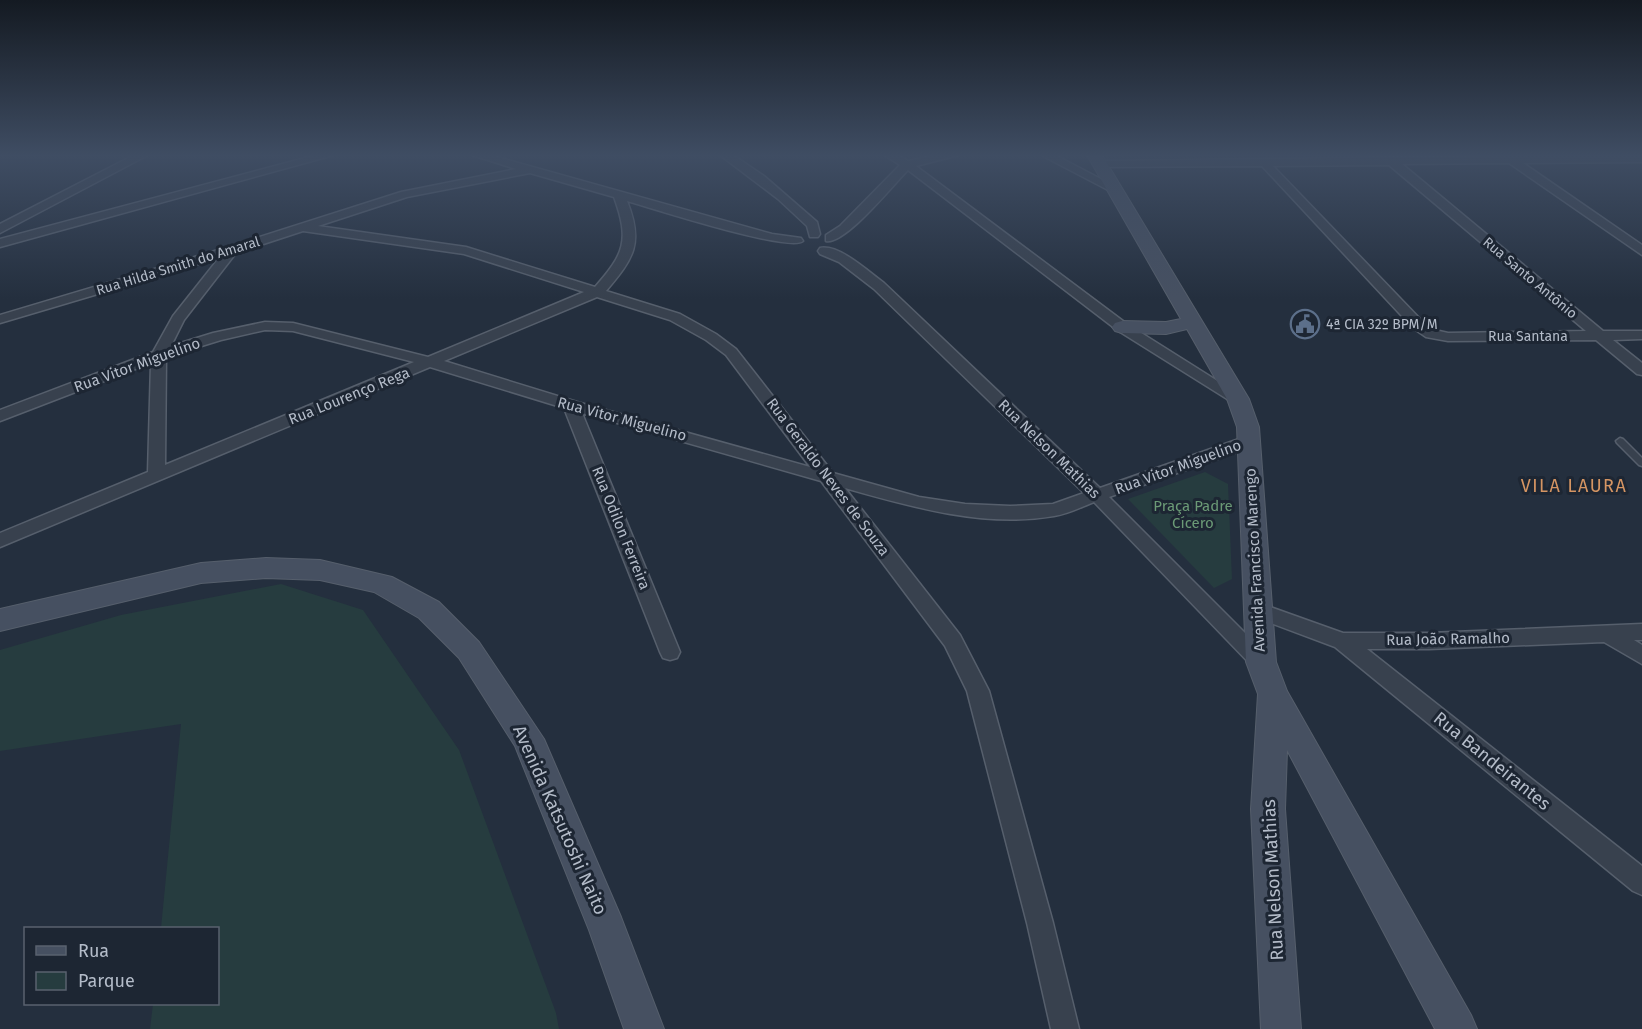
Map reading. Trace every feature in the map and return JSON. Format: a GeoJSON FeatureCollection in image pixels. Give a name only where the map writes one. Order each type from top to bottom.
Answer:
{"type":"FeatureCollection","features":[{"type":"Feature","properties":{"kind":"main road","name":"Avenida Francisco Marengo"},"geometry":{"type":"LineString","coordinates":[[1122,203],[1238,399],[1248,427],[1259,611],[1267,678],[1457,1029]]}},
{"type":"Feature","properties":{"kind":"main road"},"geometry":{"type":"LineString","coordinates":[[1122,327],[1166,328],[1192,322]]}},
{"type":"Feature","properties":{"kind":"main road","name":"Avenida Katsutoshi Naito"},"geometry":{"type":"LineString","coordinates":[[0,620],[201,573],[266,568],[320,570],[382,584],[429,610],[469,651],[528,739],[608,930],[644,1029]]}},
{"type":"Feature","properties":{"kind":"main road","name":"Rua Nelson Mathias"},"geometry":{"type":"LineString","coordinates":[[1267,678],[1268,809],[1281,1029]]}},
{"type":"Feature","properties":{"kind":"street"},"geometry":{"type":"LineString","coordinates":[[0,229],[50,203]]}},
{"type":"Feature","properties":{"kind":"street"},"geometry":{"type":"LineString","coordinates":[[0,237],[0,242],[147,203]]}},
{"type":"Feature","properties":{"kind":"street","name":"Rua Hilda Smith do Amaral"},"geometry":{"type":"LineString","coordinates":[[0,320],[232,250],[377,203]]}},
{"type":"Feature","properties":{"kind":"street","name":"Rua Lourenço Rega"},"geometry":{"type":"LineString","coordinates":[[0,540],[599,291],[626,260],[632,235],[622,203]]}},
{"type":"Feature","properties":{"kind":"street"},"geometry":{"type":"LineString","coordinates":[[642,203],[771,238],[797,241],[803,236],[814,234]]}},
{"type":"Feature","properties":{"kind":"street"},"geometry":{"type":"LineString","coordinates":[[788,203],[813,225],[818,248]]}},
{"type":"Feature","properties":{"kind":"street"},"geometry":{"type":"LineString","coordinates":[[797,241],[798,247],[818,248],[844,228],[869,203]]}},
{"type":"Feature","properties":{"kind":"street"},"geometry":{"type":"LineString","coordinates":[[958,203],[1122,327],[1238,399]]}},
{"type":"Feature","properties":{"kind":"street","name":"Rua Santana"},"geometry":{"type":"LineString","coordinates":[[1303,203],[1418,325],[1431,334],[1448,337],[1642,335]]}},
{"type":"Feature","properties":{"kind":"street","name":"Rua Santo Antônio"},"geometry":{"type":"LineString","coordinates":[[1440,203],[1642,371]]}},
{"type":"Feature","properties":{"kind":"street"},"geometry":{"type":"LineString","coordinates":[[1573,203],[1642,251]]}},
{"type":"Feature","properties":{"kind":"street","name":"Rua Geraldo Neves de Souza"},"geometry":{"type":"LineString","coordinates":[[301,227],[466,251],[599,291],[675,317],[731,351],[953,641],[978,691],[1040,922],[1065,1029]]}},
{"type":"Feature","properties":{"kind":"street","name":"Rua Nelson Mathias"},"geometry":{"type":"LineString","coordinates":[[818,248],[854,267],[879,286],[1098,496],[1267,678]]}},
{"type":"Feature","properties":{"kind":"street"},"geometry":{"type":"LineString","coordinates":[[156,476],[159,355],[178,320],[232,250]]}},
{"type":"Feature","properties":{"kind":"street","name":"Rua Vitor Miguelino"},"geometry":{"type":"LineString","coordinates":[[0,417],[159,355],[219,336],[265,326],[293,327],[431,362],[571,405],[919,503],[965,510],[1010,512],[1054,510],[1248,442]]}},
{"type":"Feature","properties":{"kind":"street","name":"Rua Odilon Ferreira"},"geometry":{"type":"LineString","coordinates":[[571,405],[670,652]]}},
{"type":"Feature","properties":{"kind":"street","name":"Rua João Ramalho"},"geometry":{"type":"LineString","coordinates":[[1259,611],[1342,641],[1429,641],[1642,633]]}},
{"type":"Feature","properties":{"kind":"street"},"geometry":{"type":"LineString","coordinates":[[1608,634],[1642,656]]}},
{"type":"Feature","properties":{"kind":"street","name":"Rua Bandeirantes"},"geometry":{"type":"LineString","coordinates":[[1342,641],[1642,882]]}},
{"type":"Feature","properties":{"kind":"lane"},"geometry":{"type":"LineString","coordinates":[[1620,441],[1642,464]]}},
{"type":"Feature","properties":{"kind":"green space","name":"Praça Padre Cícero"},"geometry":{"type":"Polygon","coordinates":[[[1205,472],[1228,484],[1232,579],[1214,588],[1128,499],[1205,472]]]}},
{"type":"Feature","properties":{"kind":"green space"},"geometry":{"type":"Polygon","coordinates":[[[281,584],[363,610],[459,750],[556,1013],[559,1029],[150,1029],[153,1005],[219,1005],[219,927],[161,927],[181,724],[0,751],[0,650],[121,615],[281,584]]]}},
{"type":"Feature","properties":{"kind":"place","name":"4ª CIA 32º BPM/M"},"geometry":{"type":"Point","coordinates":[1305,324]}},
{"type":"Feature","properties":{"kind":"district","name":"VILA LAURA"},"geometry":{"type":"Point","coordinates":[1574,486]}}]}
